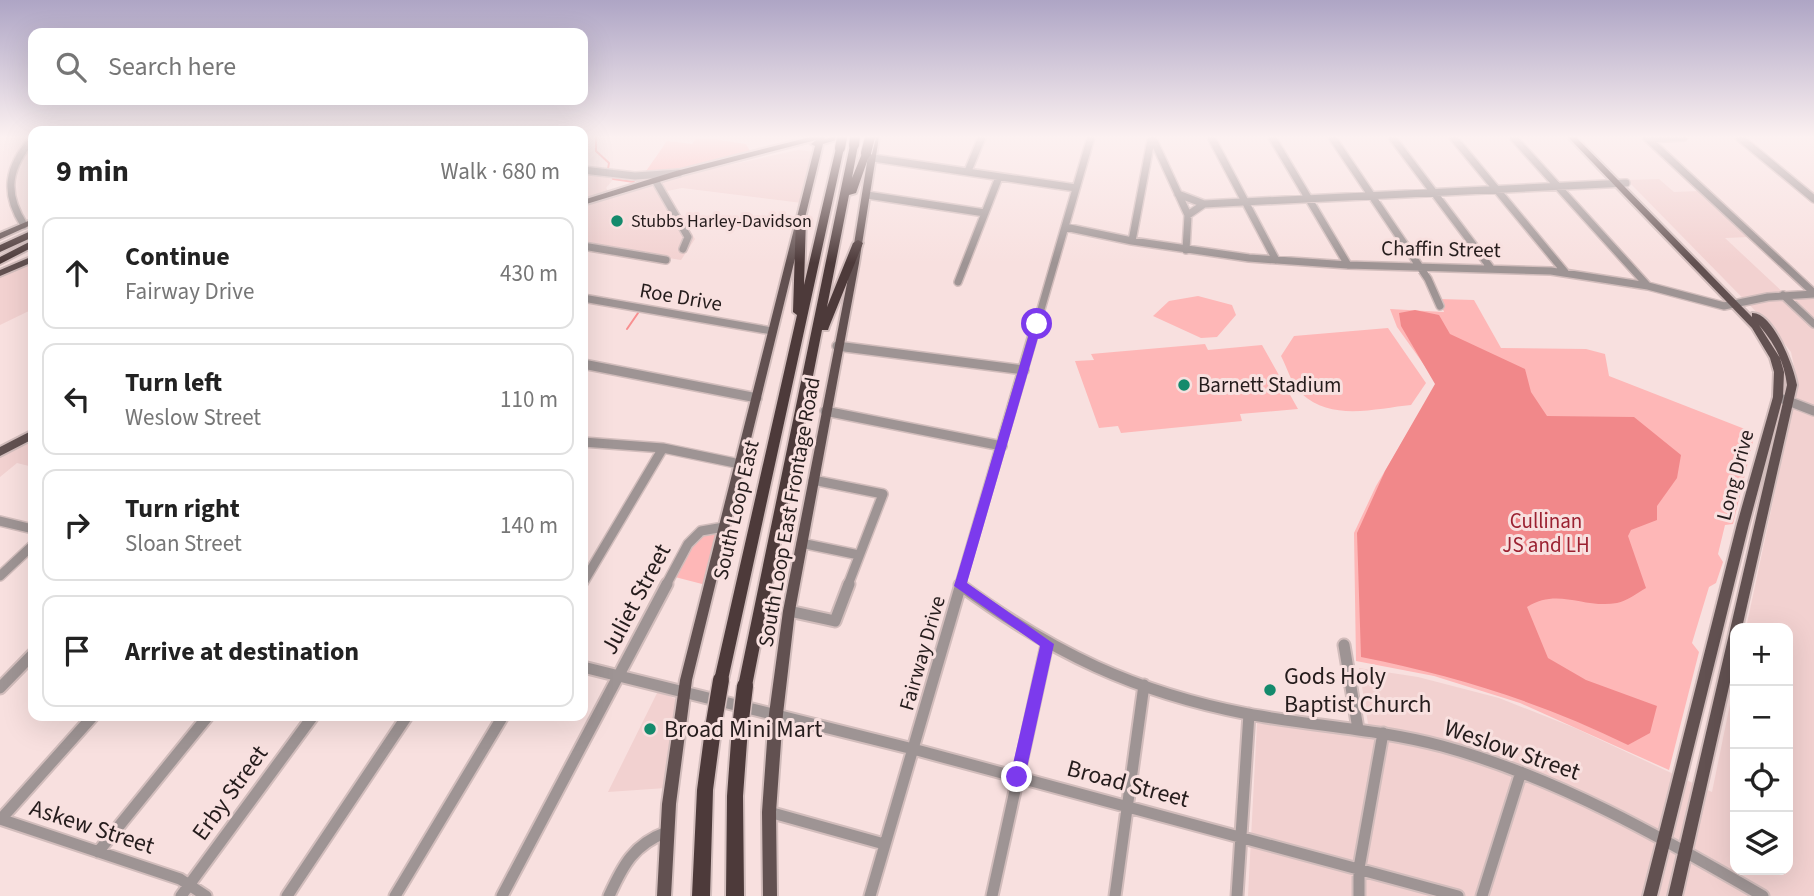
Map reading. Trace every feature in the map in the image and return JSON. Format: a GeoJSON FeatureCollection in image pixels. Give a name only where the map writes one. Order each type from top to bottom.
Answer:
{"type":"FeatureCollection","features":[{"type":"Feature","properties":{"kind":"highway","name":"South Loop East"},"geometry":{"type":"LineString","coordinates":[[701,896],[705,790],[721,680],[833,179]]}},
{"type":"Feature","properties":{"kind":"highway","name":"South Loop East"},"geometry":{"type":"LineString","coordinates":[[735,896],[735,796],[745,686],[848,179]]}},
{"type":"Feature","properties":{"kind":"highway"},"geometry":{"type":"LineString","coordinates":[[841,215],[858,179]]}},
{"type":"Feature","properties":{"kind":"highway"},"geometry":{"type":"LineString","coordinates":[[799,331],[802,218]]}},
{"type":"Feature","properties":{"kind":"highway"},"geometry":{"type":"LineString","coordinates":[[0,244],[28,234]]}},
{"type":"Feature","properties":{"kind":"highway"},"geometry":{"type":"LineString","coordinates":[[0,262],[28,236]]}},
{"type":"Feature","properties":{"kind":"highway"},"geometry":{"type":"LineString","coordinates":[[814,353],[858,243]]}},
{"type":"Feature","properties":{"kind":"main road"},"geometry":{"type":"LineString","coordinates":[[588,201],[659,179]]}},
{"type":"Feature","properties":{"kind":"main road"},"geometry":{"type":"LineString","coordinates":[[664,896],[667,832],[683,691],[812,179]]}},
{"type":"Feature","properties":{"kind":"main road","name":"South Loop East Frontage Road"},"geometry":{"type":"LineString","coordinates":[[770,896],[769,812],[776,714],[789,611],[868,179]]}},
{"type":"Feature","properties":{"kind":"main road","name":"Long Drive"},"geometry":{"type":"LineString","coordinates":[[1618,179],[1736,306],[1774,334],[1779,353],[1791,369],[1784,399],[1779,443],[1736,623]]}},
{"type":"Feature","properties":{"kind":"main road"},"geometry":{"type":"LineString","coordinates":[[0,244],[28,234]]}},
{"type":"Feature","properties":{"kind":"main road"},"geometry":{"type":"LineString","coordinates":[[0,273],[28,260]]}},
{"type":"Feature","properties":{"kind":"main road","name":"Long Drive"},"geometry":{"type":"LineString","coordinates":[[1650,896],[1755,479],[1767,437],[1784,399]]}},
{"type":"Feature","properties":{"kind":"main road"},"geometry":{"type":"LineString","coordinates":[[0,445],[28,430]]}},
{"type":"Feature","properties":{"kind":"main road"},"geometry":{"type":"LineString","coordinates":[[0,452],[28,437]]}},
{"type":"Feature","properties":{"kind":"main road"},"geometry":{"type":"LineString","coordinates":[[1767,437],[1779,443]]}},
{"type":"Feature","properties":{"kind":"main road"},"geometry":{"type":"LineString","coordinates":[[1755,479],[1769,485]]}},
{"type":"Feature","properties":{"kind":"main road"},"geometry":{"type":"LineString","coordinates":[[1743,524],[1758,530]]}},
{"type":"Feature","properties":{"kind":"main road"},"geometry":{"type":"LineString","coordinates":[[1729,579],[1745,586]]}},
{"type":"Feature","properties":{"kind":"main road"},"geometry":{"type":"LineString","coordinates":[[1715,635],[1730,642]]}},
{"type":"Feature","properties":{"kind":"main road","name":"Long Drive"},"geometry":{"type":"LineString","coordinates":[[1675,896],[1730,648]]}},
{"type":"Feature","properties":{"kind":"main road"},"geometry":{"type":"LineString","coordinates":[[1699,704],[1716,713]]}},
{"type":"Feature","properties":{"kind":"main road"},"geometry":{"type":"LineString","coordinates":[[1681,774],[1700,783]]}},
{"type":"Feature","properties":{"kind":"street"},"geometry":{"type":"LineString","coordinates":[[5,179],[8,207],[28,228]]}},
{"type":"Feature","properties":{"kind":"street"},"geometry":{"type":"LineString","coordinates":[[639,179],[645,183]]}},
{"type":"Feature","properties":{"kind":"street"},"geometry":{"type":"LineString","coordinates":[[958,282],[998,179]]}},
{"type":"Feature","properties":{"kind":"street"},"geometry":{"type":"LineString","coordinates":[[1012,179],[1076,188]]}},
{"type":"Feature","properties":{"kind":"street","name":"Fairway Drive"},"geometry":{"type":"LineString","coordinates":[[870,896],[1079,179]]}},
{"type":"Feature","properties":{"kind":"street"},"geometry":{"type":"LineString","coordinates":[[1132,241],[1143,179]]}},
{"type":"Feature","properties":{"kind":"street"},"geometry":{"type":"LineString","coordinates":[[1171,179],[1188,215],[1186,250]]}},
{"type":"Feature","properties":{"kind":"street"},"geometry":{"type":"LineString","coordinates":[[1234,179],[1276,260]]}},
{"type":"Feature","properties":{"kind":"street"},"geometry":{"type":"LineString","coordinates":[[1297,179],[1348,265]]}},
{"type":"Feature","properties":{"kind":"street"},"geometry":{"type":"LineString","coordinates":[[1360,179],[1420,266],[1440,306]]}},
{"type":"Feature","properties":{"kind":"street"},"geometry":{"type":"LineString","coordinates":[[1424,179],[1490,267]]}},
{"type":"Feature","properties":{"kind":"street"},"geometry":{"type":"LineString","coordinates":[[1488,179],[1565,272]]}},
{"type":"Feature","properties":{"kind":"street"},"geometry":{"type":"LineString","coordinates":[[1551,179],[1648,286]]}},
{"type":"Feature","properties":{"kind":"street"},"geometry":{"type":"LineString","coordinates":[[1691,179],[1814,293]]}},
{"type":"Feature","properties":{"kind":"street"},"geometry":{"type":"LineString","coordinates":[[1790,179],[1814,199]]}},
{"type":"Feature","properties":{"kind":"street"},"geometry":{"type":"LineString","coordinates":[[655,180],[688,237],[683,249]]}},
{"type":"Feature","properties":{"kind":"street"},"geometry":{"type":"LineString","coordinates":[[1178,194],[1204,204],[1622,183]]}},
{"type":"Feature","properties":{"kind":"street"},"geometry":{"type":"LineString","coordinates":[[867,195],[985,213]]}},
{"type":"Feature","properties":{"kind":"street"},"geometry":{"type":"LineString","coordinates":[[1188,215],[1204,204]]}},
{"type":"Feature","properties":{"kind":"street","name":"Chaffin Street"},"geometry":{"type":"LineString","coordinates":[[1065,228],[1186,250],[1276,260],[1565,272],[1648,286],[1736,306],[1783,295],[1814,293]]}},
{"type":"Feature","properties":{"kind":"street"},"geometry":{"type":"LineString","coordinates":[[588,247],[666,260]]}},
{"type":"Feature","properties":{"kind":"street"},"geometry":{"type":"LineString","coordinates":[[1783,295],[1814,324]]}},
{"type":"Feature","properties":{"kind":"street","name":"Roe Drive"},"geometry":{"type":"LineString","coordinates":[[588,299],[772,331]]}},
{"type":"Feature","properties":{"kind":"street"},"geometry":{"type":"LineString","coordinates":[[837,346],[914,358],[959,359],[1024,370]]}},
{"type":"Feature","properties":{"kind":"street"},"geometry":{"type":"LineString","coordinates":[[588,365],[757,398]]}},
{"type":"Feature","properties":{"kind":"street"},"geometry":{"type":"LineString","coordinates":[[1784,399],[1814,411]]}},
{"type":"Feature","properties":{"kind":"street"},"geometry":{"type":"LineString","coordinates":[[825,411],[1003,446]]}},
{"type":"Feature","properties":{"kind":"street"},"geometry":{"type":"LineString","coordinates":[[588,443],[663,448],[740,464]]}},
{"type":"Feature","properties":{"kind":"street"},"geometry":{"type":"LineString","coordinates":[[588,575],[663,448]]}},
{"type":"Feature","properties":{"kind":"street"},"geometry":{"type":"LineString","coordinates":[[789,611],[835,621],[883,494],[813,480]]}},
{"type":"Feature","properties":{"kind":"street"},"geometry":{"type":"LineString","coordinates":[[0,521],[28,527]]}},
{"type":"Feature","properties":{"kind":"street","name":"Juliet Street"},"geometry":{"type":"LineString","coordinates":[[502,896],[691,539],[701,531],[724,527]]}},
{"type":"Feature","properties":{"kind":"street"},"geometry":{"type":"LineString","coordinates":[[801,543],[859,555]]}},
{"type":"Feature","properties":{"kind":"street"},"geometry":{"type":"LineString","coordinates":[[0,576],[28,550]]}},
{"type":"Feature","properties":{"kind":"street","name":"Weslow Street"},"geometry":{"type":"LineString","coordinates":[[960,586],[1047,644],[1144,685],[1249,714],[1383,733],[1441,746],[1521,772],[1578,795],[1685,851],[1763,896]]}},
{"type":"Feature","properties":{"kind":"street"},"geometry":{"type":"LineString","coordinates":[[992,896],[1047,644]]}},
{"type":"Feature","properties":{"kind":"street"},"geometry":{"type":"LineString","coordinates":[[1344,645],[1358,729]]}},
{"type":"Feature","properties":{"kind":"street"},"geometry":{"type":"LineString","coordinates":[[0,688],[28,659]]}},
{"type":"Feature","properties":{"kind":"street","name":"Broad Street"},"geometry":{"type":"LineString","coordinates":[[588,668],[913,749],[1240,835],[1458,896]]}},
{"type":"Feature","properties":{"kind":"street"},"geometry":{"type":"LineString","coordinates":[[1115,896],[1144,685]]}},
{"type":"Feature","properties":{"kind":"street"},"geometry":{"type":"LineString","coordinates":[[1237,896],[1249,714]]}},
{"type":"Feature","properties":{"kind":"street"},"geometry":{"type":"LineString","coordinates":[[0,819],[88,721]]}},
{"type":"Feature","properties":{"kind":"street"},"geometry":{"type":"LineString","coordinates":[[97,852],[204,721]]}},
{"type":"Feature","properties":{"kind":"street","name":"Erby Street"},"geometry":{"type":"LineString","coordinates":[[181,896],[309,721]]}},
{"type":"Feature","properties":{"kind":"street"},"geometry":{"type":"LineString","coordinates":[[287,896],[404,721]]}},
{"type":"Feature","properties":{"kind":"street"},"geometry":{"type":"LineString","coordinates":[[395,896],[500,721]]}},
{"type":"Feature","properties":{"kind":"street"},"geometry":{"type":"LineString","coordinates":[[1359,896],[1359,868],[1383,733]]}},
{"type":"Feature","properties":{"kind":"street"},"geometry":{"type":"LineString","coordinates":[[1482,896],[1521,772]]}},
{"type":"Feature","properties":{"kind":"street"},"geometry":{"type":"LineString","coordinates":[[769,812],[884,844]]}},
{"type":"Feature","properties":{"kind":"street","name":"Askew Street"},"geometry":{"type":"LineString","coordinates":[[0,819],[180,879],[206,896]]}},
{"type":"Feature","properties":{"kind":"street"},"geometry":{"type":"LineString","coordinates":[[609,896],[627,858],[637,845],[667,832]]}},
{"type":"Feature","properties":{"kind":"shaded area"},"geometry":{"type":"Polygon","coordinates":[[[588,179],[614,179],[606,188],[608,191],[588,198],[588,179]]]}},
{"type":"Feature","properties":{"kind":"shaded area"},"geometry":{"type":"Polygon","coordinates":[[[671,179],[808,179],[802,203],[682,188],[667,191],[695,239],[681,260],[588,245],[588,205],[671,179]]]}},
{"type":"Feature","properties":{"kind":"shaded area"},"geometry":{"type":"Polygon","coordinates":[[[1659,179],[1674,192],[1699,191],[1749,237],[1725,238],[1790,299],[1814,298],[1814,896],[1248,896],[1257,723],[1370,736],[1359,668],[1418,677],[1499,698],[1575,728],[1712,792],[1730,704],[1730,875],[1793,875],[1793,623],[1747,623],[1798,384],[1791,352],[1773,329],[1627,180],[1659,179]]]}},
{"type":"Feature","properties":{"kind":"shaded area"},"geometry":{"type":"Polygon","coordinates":[[[28,262],[28,311],[0,325],[0,275],[28,262]]]}},
{"type":"Feature","properties":{"kind":"shaded area"},"geometry":{"type":"Polygon","coordinates":[[[28,441],[28,466],[17,463],[0,477],[0,456],[28,441]]]}},
{"type":"Feature","properties":{"kind":"shaded area"},"geometry":{"type":"Polygon","coordinates":[[[658,691],[678,700],[666,788],[608,792],[658,691]]]}},
{"type":"Feature","properties":{"kind":"green space"},"geometry":{"type":"Polygon","coordinates":[[[1198,296],[1232,305],[1236,315],[1217,337],[1201,338],[1153,316],[1169,301],[1198,296]]]}},
{"type":"Feature","properties":{"kind":"green space","name":"Cullinan JS and LH"},"geometry":{"type":"Polygon","coordinates":[[[1439,299],[1474,300],[1501,348],[1586,349],[1605,354],[1609,376],[1755,433],[1733,524],[1725,525],[1718,554],[1723,562],[1716,583],[1709,587],[1692,643],[1699,652],[1669,770],[1520,703],[1434,676],[1356,661],[1354,533],[1376,486],[1437,383],[1397,327],[1390,309],[1444,312],[1439,299]]]}},
{"type":"Feature","properties":{"kind":"green space","name":"Cullinan JS and LH"},"geometry":{"type":"Polygon","coordinates":[[[1415,310],[1439,315],[1450,334],[1525,369],[1531,392],[1547,416],[1634,417],[1681,455],[1677,478],[1657,506],[1657,520],[1631,530],[1628,536],[1646,588],[1617,603],[1550,599],[1527,607],[1548,658],[1586,680],[1657,706],[1650,733],[1628,745],[1563,716],[1497,692],[1430,672],[1361,657],[1357,533],[1385,471],[1435,384],[1401,326],[1399,313],[1415,310]]]}},
{"type":"Feature","properties":{"kind":"green space"},"geometry":{"type":"Polygon","coordinates":[[[1388,328],[1426,383],[1411,405],[1355,411],[1327,408],[1314,403],[1298,391],[1281,356],[1294,336],[1388,328]]]}},
{"type":"Feature","properties":{"kind":"green space","name":"Barnett Stadium"},"geometry":{"type":"Polygon","coordinates":[[[1205,344],[1208,350],[1262,345],[1298,409],[1240,414],[1242,421],[1121,433],[1118,426],[1099,428],[1075,361],[1094,360],[1091,354],[1205,344]]]}},
{"type":"Feature","properties":{"kind":"green space"},"geometry":{"type":"Polygon","coordinates":[[[705,532],[720,532],[706,585],[675,577],[694,541],[705,532]]]}},
{"type":"Feature","properties":{"kind":"waterway"},"geometry":{"type":"LineString","coordinates":[[613,179],[634,182]]}},
{"type":"Feature","properties":{"kind":"waterway"},"geometry":{"type":"LineString","coordinates":[[627,329],[638,313]]}},
{"type":"Feature","properties":{"kind":"place","name":"Stubbs Harley-Davidson"},"geometry":{"type":"Point","coordinates":[617,221]}},
{"type":"Feature","properties":{"kind":"place","name":"Barnett Stadium"},"geometry":{"type":"Point","coordinates":[1184,385]}},
{"type":"Feature","properties":{"kind":"place","name":"Gods Holy Baptist Church"},"geometry":{"type":"Point","coordinates":[1270,690]}},
{"type":"Feature","properties":{"kind":"place","name":"Broad Mini Mart"},"geometry":{"type":"Point","coordinates":[650,729]}},
{"type":"Feature","properties":{"kind":"route"},"geometry":{"type":"LineString","coordinates":[[1017,777],[1047,644],[960,586],[1037,324]]}}]}
